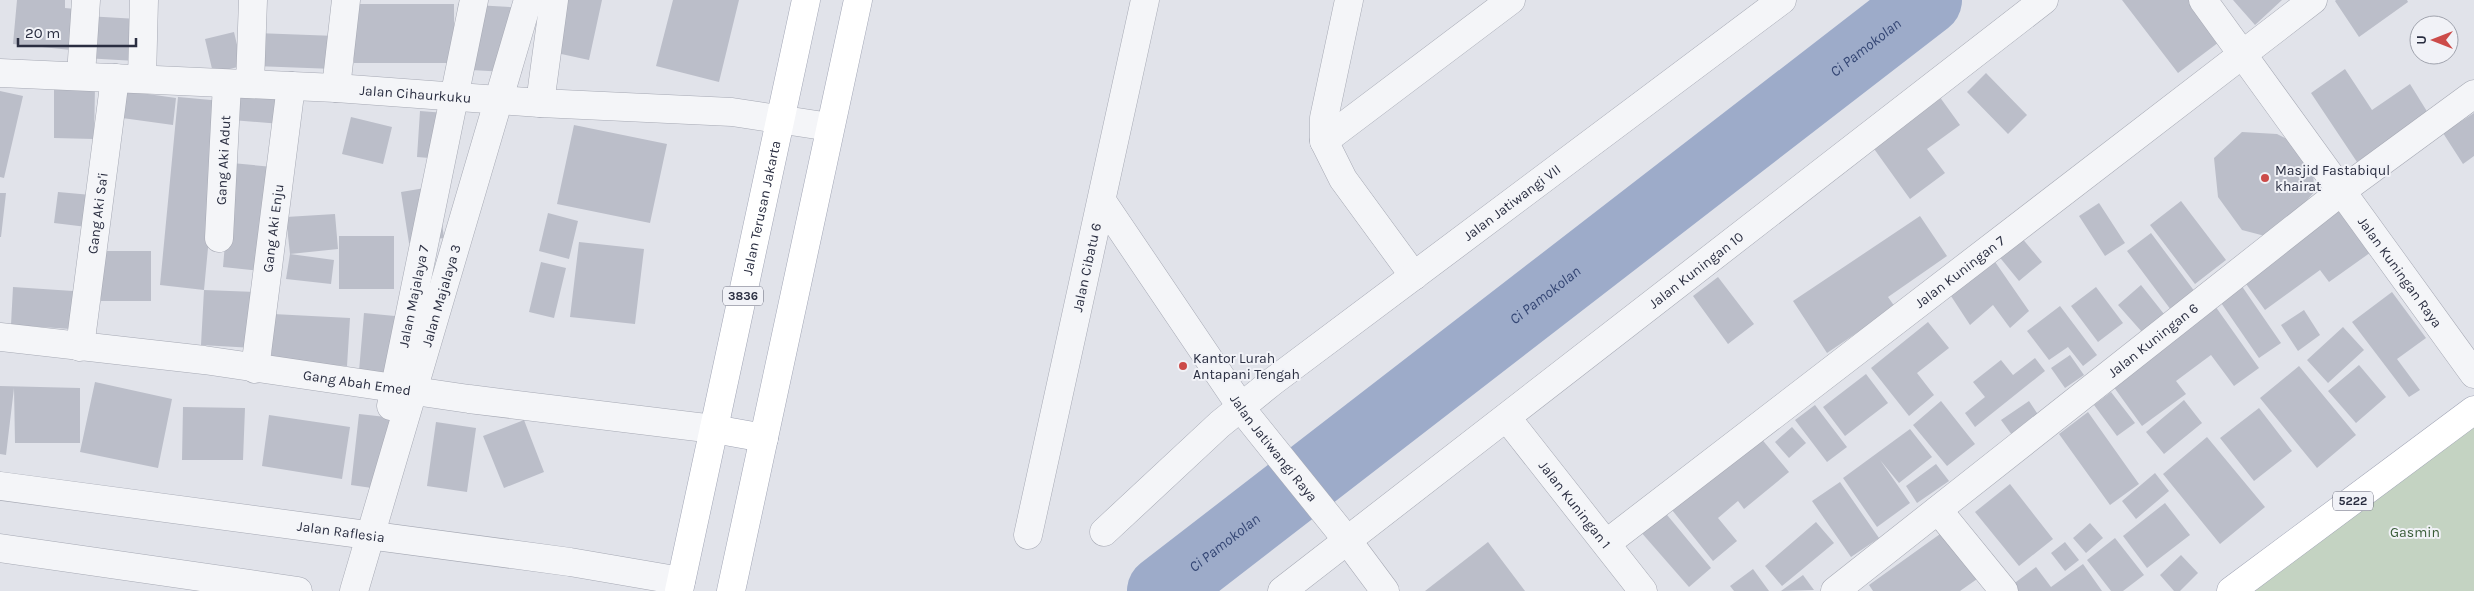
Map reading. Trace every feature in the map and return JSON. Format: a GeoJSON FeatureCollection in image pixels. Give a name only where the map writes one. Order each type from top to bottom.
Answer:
{"type":"FeatureCollection","features":[{"type":"Feature","properties":{"kind":"main road","name":"Jalan Terusan Jakarta"},"geometry":{"type":"LineString","coordinates":[[680,586],[806,0]]}},
{"type":"Feature","properties":{"kind":"main road"},"geometry":{"type":"LineString","coordinates":[[731,591],[858,0]]}},
{"type":"Feature","properties":{"kind":"main road","name":"5222"},"geometry":{"type":"LineString","coordinates":[[2231,591],[2474,410]]}},
{"type":"Feature","properties":{"kind":"main road"},"geometry":{"type":"LineString","coordinates":[[714,429],[764,438]]}},
{"type":"Feature","properties":{"kind":"street"},"geometry":{"type":"LineString","coordinates":[[81,75],[86,0]]}},
{"type":"Feature","properties":{"kind":"street"},"geometry":{"type":"LineString","coordinates":[[142,79],[144,0]]}},
{"type":"Feature","properties":{"kind":"street","name":"Gang Aki Adut"},"geometry":{"type":"LineString","coordinates":[[219,238],[239,84],[253,0]]}},
{"type":"Feature","properties":{"kind":"street"},"geometry":{"type":"LineString","coordinates":[[336,88],[346,0]]}},
{"type":"Feature","properties":{"kind":"street","name":"Jalan Majalaya 7"},"geometry":{"type":"LineString","coordinates":[[353,591],[474,0]]}},
{"type":"Feature","properties":{"kind":"street","name":"Jalan Majalaya 3"},"geometry":{"type":"LineString","coordinates":[[353,591],[515,0]]}},
{"type":"Feature","properties":{"kind":"street","name":"Jalan Majalaya 3"},"geometry":{"type":"LineString","coordinates":[[353,591],[528,0]]}},
{"type":"Feature","properties":{"kind":"street"},"geometry":{"type":"LineString","coordinates":[[540,103],[554,0],[543,0]]}},
{"type":"Feature","properties":{"kind":"street","name":"Jalan Cibatu 6"},"geometry":{"type":"LineString","coordinates":[[1028,535],[1145,0]]}},
{"type":"Feature","properties":{"kind":"street"},"geometry":{"type":"LineString","coordinates":[[1349,0],[1324,118],[1324,141],[1343,179],[1414,276]]}},
{"type":"Feature","properties":{"kind":"street"},"geometry":{"type":"LineString","coordinates":[[1324,141],[1511,0]]}},
{"type":"Feature","properties":{"kind":"street","name":"Jalan Jatiwangi VII"},"geometry":{"type":"LineString","coordinates":[[1104,532],[1245,411],[1414,276],[1586,145],[1782,0]]}},
{"type":"Feature","properties":{"kind":"street","name":"Jalan Kuningan 10"},"geometry":{"type":"LineString","coordinates":[[1282,591],[1343,535],[1507,418],[2044,0]]}},
{"type":"Feature","properties":{"kind":"street","name":"Jalan Kuningan Raya"},"geometry":{"type":"LineString","coordinates":[[2204,0],[2474,374]]}},
{"type":"Feature","properties":{"kind":"street","name":"Jalan Kuningan 7"},"geometry":{"type":"LineString","coordinates":[[1607,543],[2313,0]]}},
{"type":"Feature","properties":{"kind":"street","name":"Jalan Cihaurkuku"},"geometry":{"type":"LineString","coordinates":[[0,73],[81,75],[336,88],[540,103],[732,112],[830,126]]}},
{"type":"Feature","properties":{"kind":"street","name":"Gang Aki Sa'i"},"geometry":{"type":"LineString","coordinates":[[80,347],[115,78]]}},
{"type":"Feature","properties":{"kind":"street","name":"Gang Aki Enju"},"geometry":{"type":"LineString","coordinates":[[254,369],[291,86]]}},
{"type":"Feature","properties":{"kind":"street","name":"Jalan Kuningan 6"},"geometry":{"type":"LineString","coordinates":[[1835,591],[2343,190],[2474,94]]}},
{"type":"Feature","properties":{"kind":"street","name":"Jalan Jatiwangi Raya"},"geometry":{"type":"LineString","coordinates":[[1102,201],[1245,411],[1385,591]]}},
{"type":"Feature","properties":{"kind":"street","name":"Gang Abah Emed"},"geometry":{"type":"LineString","coordinates":[[0,337],[204,360],[254,369],[469,399],[714,429]]}},
{"type":"Feature","properties":{"kind":"street","name":"Jalan Kuningan 1"},"geometry":{"type":"LineString","coordinates":[[1507,418],[1643,591]]}},
{"type":"Feature","properties":{"kind":"street","name":"Jalan Raflesia"},"geometry":{"type":"LineString","coordinates":[[0,486],[550,560],[680,586]]}},
{"type":"Feature","properties":{"kind":"street"},"geometry":{"type":"LineString","coordinates":[[1938,510],[2004,591]]}},
{"type":"Feature","properties":{"kind":"street"},"geometry":{"type":"LineString","coordinates":[[0,548],[298,591]]}},
{"type":"Feature","properties":{"kind":"green space","name":"Gasmin"},"geometry":{"type":"Polygon","coordinates":[[[2474,414],[2474,591],[2233,591],[2474,414]]]}},
{"type":"Feature","properties":{"kind":"building"},"geometry":{"type":"Polygon","coordinates":[[[17,0],[65,0],[65,8],[75,9],[71,50],[13,44],[17,0]]]}},
{"type":"Feature","properties":{"kind":"building"},"geometry":{"type":"Polygon","coordinates":[[[563,0],[602,0],[589,60],[552,52],[563,0]]]}},
{"type":"Feature","properties":{"kind":"building"},"geometry":{"type":"Polygon","coordinates":[[[673,0],[739,0],[719,82],[656,66],[673,0]]]}},
{"type":"Feature","properties":{"kind":"building"},"geometry":{"type":"Polygon","coordinates":[[[2122,0],[2200,0],[2227,36],[2178,73],[2122,0]]]}},
{"type":"Feature","properties":{"kind":"building"},"geometry":{"type":"Polygon","coordinates":[[[2233,0],[2282,0],[2255,25],[2233,0]]]}},
{"type":"Feature","properties":{"kind":"building"},"geometry":{"type":"Polygon","coordinates":[[[2336,0],[2407,0],[2408,2],[2359,37],[2336,0]]]}},
{"type":"Feature","properties":{"kind":"building"},"geometry":{"type":"Polygon","coordinates":[[[354,4],[454,4],[454,63],[354,63],[354,4]]]}},
{"type":"Feature","properties":{"kind":"building"},"geometry":{"type":"Polygon","coordinates":[[[458,4],[527,8],[522,73],[454,69],[458,4]]]}},
{"type":"Feature","properties":{"kind":"building"},"geometry":{"type":"Polygon","coordinates":[[[86,16],[138,19],[136,61],[84,58],[86,16]]]}},
{"type":"Feature","properties":{"kind":"building"},"geometry":{"type":"Polygon","coordinates":[[[234,32],[242,66],[213,73],[205,39],[234,32]]]}},
{"type":"Feature","properties":{"kind":"building"},"geometry":{"type":"Polygon","coordinates":[[[256,33],[336,36],[334,69],[255,66],[256,33]]]}},
{"type":"Feature","properties":{"kind":"building"},"geometry":{"type":"Polygon","coordinates":[[[2345,69],[2372,110],[2410,84],[2428,113],[2357,162],[2311,93],[2345,69]]]}},
{"type":"Feature","properties":{"kind":"building"},"geometry":{"type":"Polygon","coordinates":[[[1986,73],[2027,115],[2008,134],[1967,92],[1986,73]]]}},
{"type":"Feature","properties":{"kind":"building"},"geometry":{"type":"Polygon","coordinates":[[[54,86],[95,86],[94,139],[54,138],[54,86]]]}},
{"type":"Feature","properties":{"kind":"building"},"geometry":{"type":"Polygon","coordinates":[[[1934,89],[1960,125],[1927,149],[1945,173],[1910,199],[1867,139],[1934,89]]]}},
{"type":"Feature","properties":{"kind":"building"},"geometry":{"type":"Polygon","coordinates":[[[119,90],[176,98],[173,125],[115,117],[119,90]]]}},
{"type":"Feature","properties":{"kind":"building"},"geometry":{"type":"Polygon","coordinates":[[[0,91],[23,96],[4,178],[0,177],[0,91]]]}},
{"type":"Feature","properties":{"kind":"building"},"geometry":{"type":"Polygon","coordinates":[[[235,93],[283,97],[281,124],[232,120],[235,93]]]}},
{"type":"Feature","properties":{"kind":"building"},"geometry":{"type":"Polygon","coordinates":[[[178,97],[222,101],[204,290],[160,285],[178,97]]]}},
{"type":"Feature","properties":{"kind":"building"},"geometry":{"type":"Polygon","coordinates":[[[420,111],[458,114],[455,160],[417,157],[420,111]]]}},
{"type":"Feature","properties":{"kind":"building"},"geometry":{"type":"Polygon","coordinates":[[[2474,113],[2474,156],[2463,164],[2443,133],[2474,113]]]}},
{"type":"Feature","properties":{"kind":"building"},"geometry":{"type":"Polygon","coordinates":[[[351,117],[392,127],[383,164],[342,154],[351,117]]]}},
{"type":"Feature","properties":{"kind":"building"},"geometry":{"type":"Polygon","coordinates":[[[574,125],[667,144],[650,223],[557,204],[574,125]]]}},
{"type":"Feature","properties":{"kind":"building","name":"Masjid Fastabiqul khairat"},"geometry":{"type":"Polygon","coordinates":[[[2242,132],[2277,134],[2301,146],[2313,164],[2314,192],[2293,217],[2265,236],[2242,230],[2218,197],[2214,158],[2242,132]]]}},
{"type":"Feature","properties":{"kind":"building"},"geometry":{"type":"Polygon","coordinates":[[[232,163],[273,167],[260,271],[223,267],[232,163]]]}},
{"type":"Feature","properties":{"kind":"building"},"geometry":{"type":"Polygon","coordinates":[[[437,186],[444,238],[409,243],[401,192],[437,186]]]}},
{"type":"Feature","properties":{"kind":"building"},"geometry":{"type":"Polygon","coordinates":[[[58,192],[91,195],[87,227],[54,223],[58,192]]]}},
{"type":"Feature","properties":{"kind":"building"},"geometry":{"type":"Polygon","coordinates":[[[0,193],[6,193],[1,237],[0,237],[0,193]]]}},
{"type":"Feature","properties":{"kind":"building"},"geometry":{"type":"Polygon","coordinates":[[[2348,199],[2381,245],[2329,282],[2320,270],[2265,310],[2241,277],[2348,199]]]}},
{"type":"Feature","properties":{"kind":"building"},"geometry":{"type":"Polygon","coordinates":[[[2181,201],[2226,260],[2195,284],[2150,225],[2181,201]]]}},
{"type":"Feature","properties":{"kind":"building"},"geometry":{"type":"Polygon","coordinates":[[[2099,203],[2125,243],[2105,256],[2079,216],[2099,203]]]}},
{"type":"Feature","properties":{"kind":"building"},"geometry":{"type":"Polygon","coordinates":[[[548,213],[578,221],[569,259],[539,251],[548,213]]]}},
{"type":"Feature","properties":{"kind":"building"},"geometry":{"type":"Polygon","coordinates":[[[335,214],[338,249],[290,254],[286,217],[335,214]]]}},
{"type":"Feature","properties":{"kind":"building"},"geometry":{"type":"Polygon","coordinates":[[[1920,216],[1947,256],[1888,297],[1895,307],[1827,353],[1793,301],[1920,216]]]}},
{"type":"Feature","properties":{"kind":"building"},"geometry":{"type":"Polygon","coordinates":[[[2016,231],[2042,262],[2019,281],[1993,249],[2016,231]]]}},
{"type":"Feature","properties":{"kind":"building"},"geometry":{"type":"Polygon","coordinates":[[[2151,233],[2195,292],[2171,310],[2127,251],[2151,233]]]}},
{"type":"Feature","properties":{"kind":"building"},"geometry":{"type":"Polygon","coordinates":[[[339,236],[394,236],[394,289],[339,289],[339,236]]]}},
{"type":"Feature","properties":{"kind":"building"},"geometry":{"type":"Polygon","coordinates":[[[579,242],[644,249],[635,324],[570,317],[579,242]]]}},
{"type":"Feature","properties":{"kind":"building"},"geometry":{"type":"Polygon","coordinates":[[[101,251],[151,251],[151,301],[101,301],[101,251]]]}},
{"type":"Feature","properties":{"kind":"building"},"geometry":{"type":"Polygon","coordinates":[[[290,254],[334,260],[331,284],[286,279],[290,254]]]}},
{"type":"Feature","properties":{"kind":"building"},"geometry":{"type":"Polygon","coordinates":[[[1991,256],[2029,311],[2010,328],[1993,305],[1970,325],[1949,293],[1991,256]]]}},
{"type":"Feature","properties":{"kind":"building"},"geometry":{"type":"Polygon","coordinates":[[[541,262],[566,268],[554,318],[529,312],[541,262]]]}},
{"type":"Feature","properties":{"kind":"building"},"geometry":{"type":"Polygon","coordinates":[[[1718,277],[1754,324],[1728,344],[1693,296],[1718,277]]]}},
{"type":"Feature","properties":{"kind":"building"},"geometry":{"type":"Polygon","coordinates":[[[2239,282],[2281,343],[2259,358],[2217,297],[2239,282]]]}},
{"type":"Feature","properties":{"kind":"building"},"geometry":{"type":"Polygon","coordinates":[[[2141,285],[2164,314],[2142,332],[2118,305],[2141,285]]]}},
{"type":"Feature","properties":{"kind":"building"},"geometry":{"type":"Polygon","coordinates":[[[13,287],[73,291],[71,329],[11,325],[13,287]]]}},
{"type":"Feature","properties":{"kind":"building"},"geometry":{"type":"Polygon","coordinates":[[[2096,287],[2123,323],[2098,342],[2071,306],[2096,287]]]}},
{"type":"Feature","properties":{"kind":"building"},"geometry":{"type":"Polygon","coordinates":[[[204,290],[257,292],[254,348],[201,345],[204,290]]]}},
{"type":"Feature","properties":{"kind":"building"},"geometry":{"type":"Polygon","coordinates":[[[2392,292],[2426,338],[2397,359],[2420,390],[2409,397],[2352,322],[2392,292]]]}},
{"type":"Feature","properties":{"kind":"building"},"geometry":{"type":"Polygon","coordinates":[[[2213,303],[2259,368],[2234,386],[2211,355],[2176,381],[2186,394],[2142,426],[2108,379],[2213,303]]]}},
{"type":"Feature","properties":{"kind":"building"},"geometry":{"type":"Polygon","coordinates":[[[2060,306],[2097,355],[2083,366],[2068,347],[2049,360],[2027,331],[2060,306]]]}},
{"type":"Feature","properties":{"kind":"building"},"geometry":{"type":"Polygon","coordinates":[[[2304,310],[2320,335],[2298,351],[2281,325],[2304,310]]]}},
{"type":"Feature","properties":{"kind":"building"},"geometry":{"type":"Polygon","coordinates":[[[364,313],[405,317],[399,375],[359,371],[364,313]]]}},
{"type":"Feature","properties":{"kind":"building"},"geometry":{"type":"Polygon","coordinates":[[[273,314],[350,318],[347,366],[271,362],[273,314]]]}},
{"type":"Feature","properties":{"kind":"building"},"geometry":{"type":"Polygon","coordinates":[[[1928,322],[1949,348],[1917,373],[1934,395],[1909,416],[1871,368],[1928,322]]]}},
{"type":"Feature","properties":{"kind":"building"},"geometry":{"type":"Polygon","coordinates":[[[2343,327],[2364,350],[2328,383],[2307,360],[2343,327]]]}},
{"type":"Feature","properties":{"kind":"building"},"geometry":{"type":"Polygon","coordinates":[[[2070,355],[2084,375],[2065,388],[2051,368],[2070,355]]]}},
{"type":"Feature","properties":{"kind":"building"},"geometry":{"type":"Polygon","coordinates":[[[2035,358],[2045,371],[1975,427],[1965,413],[1985,397],[1973,382],[2001,360],[2013,375],[2035,358]]]}},
{"type":"Feature","properties":{"kind":"building"},"geometry":{"type":"Polygon","coordinates":[[[2359,365],[2386,397],[2356,423],[2328,391],[2359,365]]]}},
{"type":"Feature","properties":{"kind":"building"},"geometry":{"type":"Polygon","coordinates":[[[2299,366],[2356,435],[2317,468],[2260,398],[2299,366]]]}},
{"type":"Feature","properties":{"kind":"building"},"geometry":{"type":"Polygon","coordinates":[[[1866,374],[1888,403],[1845,436],[1823,407],[1866,374]]]}},
{"type":"Feature","properties":{"kind":"building"},"geometry":{"type":"Polygon","coordinates":[[[95,382],[172,399],[158,468],[80,452],[95,382]]]}},
{"type":"Feature","properties":{"kind":"building"},"geometry":{"type":"Polygon","coordinates":[[[0,386],[80,388],[80,443],[15,443],[14,388],[6,455],[0,454],[0,386]]]}},
{"type":"Feature","properties":{"kind":"building"},"geometry":{"type":"Polygon","coordinates":[[[2111,392],[2135,423],[2117,436],[2094,405],[2111,392]]]}},
{"type":"Feature","properties":{"kind":"building"},"geometry":{"type":"Polygon","coordinates":[[[2184,400],[2202,423],[2164,454],[2146,432],[2184,400]]]}},
{"type":"Feature","properties":{"kind":"building"},"geometry":{"type":"Polygon","coordinates":[[[1941,401],[1975,444],[1947,466],[1913,425],[1941,401]]]}},
{"type":"Feature","properties":{"kind":"building"},"geometry":{"type":"Polygon","coordinates":[[[2029,401],[2039,416],[2012,435],[2001,420],[2029,401]]]}},
{"type":"Feature","properties":{"kind":"building"},"geometry":{"type":"Polygon","coordinates":[[[1815,405],[1847,447],[1827,462],[1795,420],[1815,405]]]}},
{"type":"Feature","properties":{"kind":"building"},"geometry":{"type":"Polygon","coordinates":[[[183,407],[245,408],[243,460],[182,460],[183,407]]]}},
{"type":"Feature","properties":{"kind":"building"},"geometry":{"type":"Polygon","coordinates":[[[2259,408],[2292,451],[2254,481],[2220,438],[2259,408]]]}},
{"type":"Feature","properties":{"kind":"building"},"geometry":{"type":"Polygon","coordinates":[[[2088,412],[2139,484],[2110,505],[2059,434],[2088,412]]]}},
{"type":"Feature","properties":{"kind":"building"},"geometry":{"type":"Polygon","coordinates":[[[359,414],[395,418],[386,490],[351,485],[359,414]]]}},
{"type":"Feature","properties":{"kind":"building"},"geometry":{"type":"Polygon","coordinates":[[[269,415],[350,427],[342,479],[262,466],[269,415]]]}},
{"type":"Feature","properties":{"kind":"building"},"geometry":{"type":"Polygon","coordinates":[[[524,420],[544,472],[504,488],[483,436],[524,420]]]}},
{"type":"Feature","properties":{"kind":"building"},"geometry":{"type":"Polygon","coordinates":[[[436,422],[476,428],[467,492],[427,486],[436,422]]]}},
{"type":"Feature","properties":{"kind":"building"},"geometry":{"type":"Polygon","coordinates":[[[1792,427],[1806,443],[1789,458],[1775,442],[1792,427]]]}},
{"type":"Feature","properties":{"kind":"building"},"geometry":{"type":"Polygon","coordinates":[[[1910,429],[1932,457],[1899,483],[1880,460],[1910,503],[1877,527],[1843,478],[1910,429]]]}},
{"type":"Feature","properties":{"kind":"building"},"geometry":{"type":"Polygon","coordinates":[[[1760,437],[1789,472],[1744,509],[1738,501],[1718,518],[1737,541],[1713,561],[1672,510],[1760,437]]]}},
{"type":"Feature","properties":{"kind":"building"},"geometry":{"type":"Polygon","coordinates":[[[2207,437],[2265,507],[2220,544],[2163,474],[2207,437]]]}},
{"type":"Feature","properties":{"kind":"building"},"geometry":{"type":"Polygon","coordinates":[[[1936,464],[1949,481],[1917,503],[1906,486],[1936,464]]]}},
{"type":"Feature","properties":{"kind":"building"},"geometry":{"type":"Polygon","coordinates":[[[2155,473],[2169,491],[2136,519],[2122,501],[2155,473]]]}},
{"type":"Feature","properties":{"kind":"building"},"geometry":{"type":"Polygon","coordinates":[[[1840,482],[1879,538],[1851,557],[1812,501],[1840,482]]]}},
{"type":"Feature","properties":{"kind":"building"},"geometry":{"type":"Polygon","coordinates":[[[2010,484],[2053,539],[2019,566],[1975,512],[2010,484]]]}},
{"type":"Feature","properties":{"kind":"building"},"geometry":{"type":"Polygon","coordinates":[[[2165,503],[2190,535],[2147,568],[2123,536],[2165,503]]]}},
{"type":"Feature","properties":{"kind":"building"},"geometry":{"type":"Polygon","coordinates":[[[1663,510],[1711,568],[1689,587],[1640,531],[1663,510]]]}},
{"type":"Feature","properties":{"kind":"building"},"geometry":{"type":"Polygon","coordinates":[[[1816,522],[1834,543],[1782,586],[1765,566],[1816,522]]]}},
{"type":"Feature","properties":{"kind":"building"},"geometry":{"type":"Polygon","coordinates":[[[2090,523],[2103,538],[2086,553],[2073,538],[2090,523]]]}},
{"type":"Feature","properties":{"kind":"building"},"geometry":{"type":"Polygon","coordinates":[[[1947,529],[1980,577],[1960,591],[1873,591],[1869,585],[1947,529]]]}},
{"type":"Feature","properties":{"kind":"building"},"geometry":{"type":"Polygon","coordinates":[[[2115,538],[2144,575],[2123,591],[2111,591],[2087,560],[2115,538]]]}},
{"type":"Feature","properties":{"kind":"building"},"geometry":{"type":"Polygon","coordinates":[[[1488,542],[1525,591],[1425,591],[1488,542]]]}},
{"type":"Feature","properties":{"kind":"building"},"geometry":{"type":"Polygon","coordinates":[[[2065,542],[2079,560],[2065,571],[2051,553],[2065,542]]]}},
{"type":"Feature","properties":{"kind":"building"},"geometry":{"type":"Polygon","coordinates":[[[2181,555],[2198,573],[2180,591],[2174,591],[2160,575],[2181,555]]]}},
{"type":"Feature","properties":{"kind":"building"},"geometry":{"type":"Polygon","coordinates":[[[2083,564],[2102,591],[2017,591],[2012,585],[2036,567],[2051,587],[2083,564]]]}},
{"type":"Feature","properties":{"kind":"building"},"geometry":{"type":"Polygon","coordinates":[[[1753,569],[1769,591],[1734,591],[1730,586],[1753,569]]]}},
{"type":"Feature","properties":{"kind":"building"},"geometry":{"type":"Polygon","coordinates":[[[1803,575],[1814,590],[1781,591],[1803,575]]]}},
{"type":"Feature","properties":{"kind":"waterway","name":"Ci Pamokolan"},"geometry":{"type":"LineString","coordinates":[[1162,591],[1927,0]]}},
{"type":"Feature","properties":{"kind":"place","name":"Masjid Fastabiqul khairat"},"geometry":{"type":"Point","coordinates":[2265,178]}},
{"type":"Feature","properties":{"kind":"place","name":"Kantor Lurah Antapani Tengah"},"geometry":{"type":"Point","coordinates":[1183,366]}}]}
